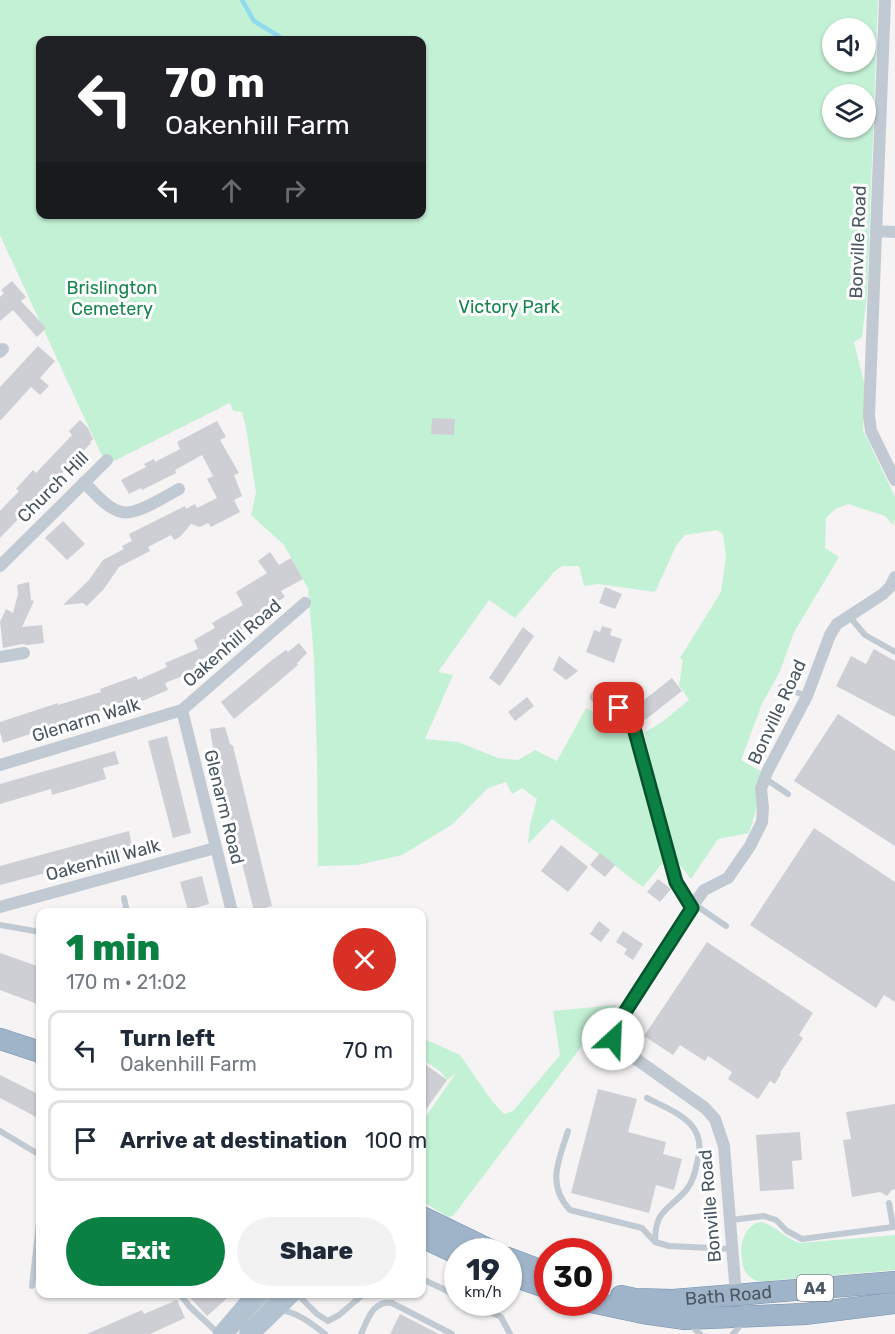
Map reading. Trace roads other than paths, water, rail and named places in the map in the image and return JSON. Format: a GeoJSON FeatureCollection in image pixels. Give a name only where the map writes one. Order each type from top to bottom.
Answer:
{"type":"FeatureCollection","features":[{"type":"Feature","properties":{"kind":"highway"},"geometry":{"type":"LineString","coordinates":[[0,1039],[36,1051]]}},
{"type":"Feature","properties":{"kind":"highway"},"geometry":{"type":"LineString","coordinates":[[426,1219],[465,1238]]}},
{"type":"Feature","properties":{"kind":"highway"},"geometry":{"type":"LineString","coordinates":[[426,1238],[444,1247]]}},
{"type":"Feature","properties":{"kind":"highway","name":"Bath Road"},"geometry":{"type":"LineString","coordinates":[[612,1293],[635,1299],[673,1300],[895,1282]]}},
{"type":"Feature","properties":{"kind":"highway","name":"Bath Road"},"geometry":{"type":"LineString","coordinates":[[612,1306],[693,1326],[750,1316],[805,1314],[895,1303]]}},
{"type":"Feature","properties":{"kind":"main road"},"geometry":{"type":"LineString","coordinates":[[222,1334],[254,1298]]}},
{"type":"Feature","properties":{"kind":"main road"},"geometry":{"type":"LineString","coordinates":[[249,1334],[275,1301]]}},
{"type":"Feature","properties":{"kind":"street","name":"Bonville Road"},"geometry":{"type":"LineString","coordinates":[[885,0],[869,416],[871,431],[895,480]]}},
{"type":"Feature","properties":{"kind":"street"},"geometry":{"type":"LineString","coordinates":[[877,231],[895,232]]}},
{"type":"Feature","properties":{"kind":"street","name":"Church Hill"},"geometry":{"type":"LineString","coordinates":[[0,566],[106,460]]}},
{"type":"Feature","properties":{"kind":"street"},"geometry":{"type":"LineString","coordinates":[[84,482],[112,508],[121,512],[133,513],[179,489]]}},
{"type":"Feature","properties":{"kind":"street","name":"Bonville Road"},"geometry":{"type":"LineString","coordinates":[[735,1295],[724,1146],[715,1119],[705,1108],[622,1049],[613,1039],[618,1023],[704,890],[728,879],[750,846],[762,822],[761,789],[807,696],[830,635],[837,624],[883,594],[895,578]]}},
{"type":"Feature","properties":{"kind":"street","name":"Oakenhill Road"},"geometry":{"type":"LineString","coordinates":[[182,710],[305,603]]}},
{"type":"Feature","properties":{"kind":"street"},"geometry":{"type":"LineString","coordinates":[[0,657],[24,653]]}},
{"type":"Feature","properties":{"kind":"street"},"geometry":{"type":"LineString","coordinates":[[596,697],[619,708],[634,728],[676,882],[693,906]]}},
{"type":"Feature","properties":{"kind":"street","name":"Glenarm Walk"},"geometry":{"type":"LineString","coordinates":[[0,765],[182,710]]}},
{"type":"Feature","properties":{"kind":"street","name":"Glenarm Road"},"geometry":{"type":"LineString","coordinates":[[182,710],[231,908]]}},
{"type":"Feature","properties":{"kind":"street","name":"Oakenhill Walk"},"geometry":{"type":"LineString","coordinates":[[0,907],[215,848]]}},
{"type":"Feature","properties":{"kind":"lane"},"geometry":{"type":"LineString","coordinates":[[849,616],[865,635],[895,652]]}},
{"type":"Feature","properties":{"kind":"lane"},"geometry":{"type":"LineString","coordinates":[[781,687],[807,696]]}},
{"type":"Feature","properties":{"kind":"lane"},"geometry":{"type":"LineString","coordinates":[[766,779],[788,794]]}},
{"type":"Feature","properties":{"kind":"lane"},"geometry":{"type":"LineString","coordinates":[[124,898],[126,908]]}},
{"type":"Feature","properties":{"kind":"lane"},"geometry":{"type":"LineString","coordinates":[[693,906],[726,926]]}},
{"type":"Feature","properties":{"kind":"lane"},"geometry":{"type":"LineString","coordinates":[[0,925],[36,931]]}},
{"type":"Feature","properties":{"kind":"lane"},"geometry":{"type":"LineString","coordinates":[[646,1098],[680,1115],[695,1128],[701,1144],[699,1159],[688,1187],[658,1217],[655,1242]]}},
{"type":"Feature","properties":{"kind":"lane"},"geometry":{"type":"LineString","coordinates":[[0,1131],[36,1153]]}},
{"type":"Feature","properties":{"kind":"lane"},"geometry":{"type":"LineString","coordinates":[[568,1131],[554,1181],[563,1202],[570,1210],[642,1228],[655,1242],[669,1246],[732,1249]]}},
{"type":"Feature","properties":{"kind":"lane"},"geometry":{"type":"LineString","coordinates":[[731,1220],[765,1216],[776,1220],[802,1239],[893,1227],[889,1203]]}},
{"type":"Feature","properties":{"kind":"lane"},"geometry":{"type":"LineString","coordinates":[[32,1286],[36,1250]]}},
{"type":"Feature","properties":{"kind":"lane"},"geometry":{"type":"LineString","coordinates":[[426,1281],[444,1289]]}},
{"type":"Feature","properties":{"kind":"lane"},"geometry":{"type":"LineString","coordinates":[[183,1298],[190,1307],[222,1334],[247,1321],[275,1301],[285,1310],[310,1322],[325,1334]]}},
{"type":"Feature","properties":{"kind":"lane"},"geometry":{"type":"LineString","coordinates":[[302,1298],[328,1322],[359,1298]]}},
{"type":"Feature","properties":{"kind":"lane"},"geometry":{"type":"LineString","coordinates":[[361,1334],[375,1307],[384,1302],[452,1334]]}},
{"type":"Feature","properties":{"kind":"lane"},"geometry":{"type":"LineString","coordinates":[[499,1316],[510,1334]]}},
{"type":"Feature","properties":{"kind":"lane"},"geometry":{"type":"LineString","coordinates":[[733,1334],[750,1316]]}},
{"type":"Feature","properties":{"kind":"waterway"},"geometry":{"type":"LineString","coordinates":[[242,0],[254,21],[278,36]]}},
{"type":"Feature","properties":{"kind":"park label","name":"Brislington Cemetery"},"geometry":{"type":"Point","coordinates":[112,298]}},
{"type":"Feature","properties":{"kind":"park label","name":"Victory Park"},"geometry":{"type":"Point","coordinates":[509,307]}}]}
